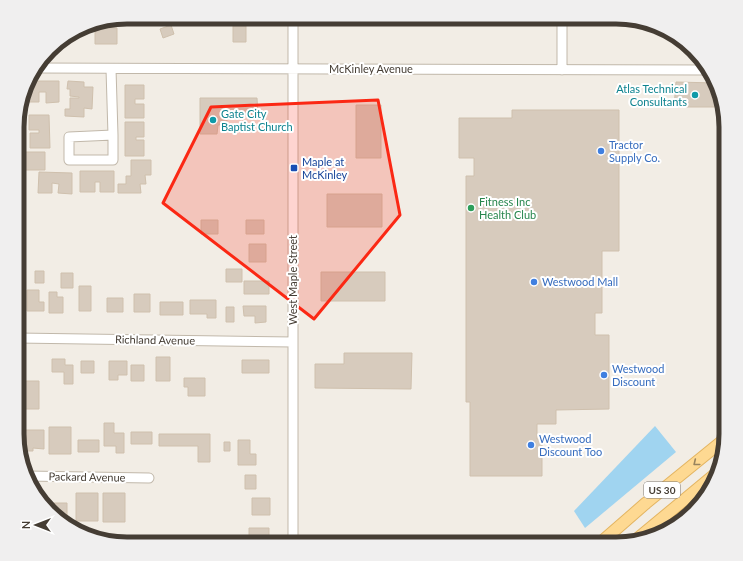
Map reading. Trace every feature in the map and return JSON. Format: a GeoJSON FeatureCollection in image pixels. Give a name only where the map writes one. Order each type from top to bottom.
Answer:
{"type":"FeatureCollection","features":[{"type":"Feature","properties":{"kind":"main road","name":"US 30"},"geometry":{"type":"LineString","coordinates":[[607,537],[719,444]]}},
{"type":"Feature","properties":{"kind":"main road","name":"US 30"},"geometry":{"type":"LineString","coordinates":[[643,534],[707,482]]}},
{"type":"Feature","properties":{"kind":"street","name":"West Maple Street"},"geometry":{"type":"LineString","coordinates":[[293,24],[293,537]]}},
{"type":"Feature","properties":{"kind":"street"},"geometry":{"type":"LineString","coordinates":[[562,24],[562,70]]}},
{"type":"Feature","properties":{"kind":"street","name":"McKinley Avenue"},"geometry":{"type":"LineString","coordinates":[[42,68],[702,70]]}},
{"type":"Feature","properties":{"kind":"street"},"geometry":{"type":"LineString","coordinates":[[111,68],[113,135],[113,160],[69,160],[69,137],[113,135]]}},
{"type":"Feature","properties":{"kind":"street","name":"Richland Avenue"},"geometry":{"type":"LineString","coordinates":[[24,338],[293,342]]}},
{"type":"Feature","properties":{"kind":"street","name":"Packard Avenue"},"geometry":{"type":"LineString","coordinates":[[33,476],[149,478]]}},
{"type":"Feature","properties":{"kind":"highlighted area"},"geometry":{"type":"Polygon","coordinates":[[[378,100],[400,215],[314,319],[163,203],[211,107],[378,100]]]}},
{"type":"Feature","properties":{"kind":"water"},"geometry":{"type":"Polygon","coordinates":[[[655,426],[676,452],[585,528],[574,511],[655,426]]]}},
{"type":"Feature","properties":{"kind":"building"},"geometry":{"type":"Polygon","coordinates":[[[171,25],[174,34],[163,38],[160,29],[171,25]]]}},
{"type":"Feature","properties":{"kind":"building"},"geometry":{"type":"Polygon","coordinates":[[[233,26],[246,26],[246,42],[233,42],[233,26]]]}},
{"type":"Feature","properties":{"kind":"building"},"geometry":{"type":"Polygon","coordinates":[[[99,27],[117,28],[117,44],[95,44],[95,29],[99,27]]]}},
{"type":"Feature","properties":{"kind":"building"},"geometry":{"type":"Polygon","coordinates":[[[35,81],[59,81],[59,102],[46,103],[46,92],[39,92],[39,102],[27,102],[35,81]]]}},
{"type":"Feature","properties":{"kind":"building"},"geometry":{"type":"Polygon","coordinates":[[[68,81],[84,82],[84,87],[93,87],[92,109],[84,108],[84,117],[65,116],[65,109],[70,109],[70,98],[79,98],[70,96],[70,89],[67,89],[68,81]]]}},
{"type":"Feature","properties":{"kind":"building","name":"Atlas Technical Consultants"},"geometry":{"type":"Polygon","coordinates":[[[676,82],[709,83],[716,100],[716,107],[674,107],[676,82]]]}},
{"type":"Feature","properties":{"kind":"building"},"geometry":{"type":"Polygon","coordinates":[[[125,85],[144,85],[144,99],[135,99],[135,104],[144,104],[144,118],[125,118],[125,85]]]}},
{"type":"Feature","properties":{"kind":"building","name":"Gate City Baptist Church"},"geometry":{"type":"Polygon","coordinates":[[[200,98],[257,98],[258,115],[227,115],[227,124],[218,125],[217,134],[200,134],[200,98]]]}},
{"type":"Feature","properties":{"kind":"building"},"geometry":{"type":"Polygon","coordinates":[[[356,105],[381,105],[381,158],[356,158],[356,105]]]}},
{"type":"Feature","properties":{"kind":"building","name":"Westwood Mall"},"geometry":{"type":"Polygon","coordinates":[[[512,110],[619,110],[619,251],[602,251],[602,313],[595,313],[595,335],[609,335],[609,409],[556,410],[556,424],[537,424],[537,439],[542,439],[542,476],[470,476],[470,402],[466,402],[466,176],[474,176],[474,158],[459,158],[459,118],[512,118],[512,110]]]}},
{"type":"Feature","properties":{"kind":"building"},"geometry":{"type":"Polygon","coordinates":[[[29,115],[49,115],[50,148],[30,148],[30,133],[39,133],[39,130],[29,130],[29,115]]]}},
{"type":"Feature","properties":{"kind":"building"},"geometry":{"type":"Polygon","coordinates":[[[125,122],[144,122],[144,137],[136,137],[136,140],[144,140],[144,156],[125,156],[125,122]]]}},
{"type":"Feature","properties":{"kind":"building"},"geometry":{"type":"Polygon","coordinates":[[[24,152],[45,152],[45,170],[24,170],[24,152]]]}},
{"type":"Feature","properties":{"kind":"building"},"geometry":{"type":"Polygon","coordinates":[[[131,160],[151,160],[151,175],[145,175],[146,184],[140,184],[141,193],[118,193],[118,184],[126,184],[126,176],[131,176],[131,160]]]}},
{"type":"Feature","properties":{"kind":"building"},"geometry":{"type":"Polygon","coordinates":[[[80,171],[114,171],[114,192],[100,192],[100,182],[95,182],[95,192],[80,192],[80,171]]]}},
{"type":"Feature","properties":{"kind":"building"},"geometry":{"type":"Polygon","coordinates":[[[39,172],[72,173],[72,194],[58,193],[59,184],[52,183],[52,193],[38,193],[39,172]]]}},
{"type":"Feature","properties":{"kind":"building"},"geometry":{"type":"Polygon","coordinates":[[[327,194],[382,194],[382,227],[327,227],[327,194]]]}},
{"type":"Feature","properties":{"kind":"building"},"geometry":{"type":"Polygon","coordinates":[[[201,220],[218,220],[218,234],[201,234],[201,220]]]}},
{"type":"Feature","properties":{"kind":"building"},"geometry":{"type":"Polygon","coordinates":[[[246,220],[264,220],[264,234],[246,234],[246,220]]]}},
{"type":"Feature","properties":{"kind":"building"},"geometry":{"type":"Polygon","coordinates":[[[249,244],[266,244],[266,262],[249,262],[249,244]]]}},
{"type":"Feature","properties":{"kind":"building"},"geometry":{"type":"Polygon","coordinates":[[[226,269],[242,269],[242,282],[226,282],[226,269]]]}},
{"type":"Feature","properties":{"kind":"building"},"geometry":{"type":"Polygon","coordinates":[[[35,271],[44,271],[44,283],[35,283],[35,271]]]}},
{"type":"Feature","properties":{"kind":"building"},"geometry":{"type":"Polygon","coordinates":[[[321,272],[385,272],[385,301],[321,301],[321,272]]]}},
{"type":"Feature","properties":{"kind":"building"},"geometry":{"type":"Polygon","coordinates":[[[61,273],[73,273],[73,288],[61,288],[61,273]]]}},
{"type":"Feature","properties":{"kind":"building"},"geometry":{"type":"Polygon","coordinates":[[[244,281],[269,281],[269,294],[244,294],[244,281]]]}},
{"type":"Feature","properties":{"kind":"building"},"geometry":{"type":"Polygon","coordinates":[[[79,286],[91,286],[91,311],[79,311],[79,286]]]}},
{"type":"Feature","properties":{"kind":"building"},"geometry":{"type":"Polygon","coordinates":[[[27,290],[39,290],[39,302],[44,302],[44,311],[27,311],[27,290]]]}},
{"type":"Feature","properties":{"kind":"building"},"geometry":{"type":"Polygon","coordinates":[[[49,292],[57,292],[57,297],[63,297],[63,313],[49,313],[49,292]]]}},
{"type":"Feature","properties":{"kind":"building"},"geometry":{"type":"Polygon","coordinates":[[[134,294],[150,294],[150,312],[134,312],[134,294]]]}},
{"type":"Feature","properties":{"kind":"building"},"geometry":{"type":"Polygon","coordinates":[[[107,298],[123,298],[123,312],[107,312],[107,298]]]}},
{"type":"Feature","properties":{"kind":"building"},"geometry":{"type":"Polygon","coordinates":[[[190,300],[216,300],[216,318],[207,318],[207,314],[190,314],[190,300]]]}},
{"type":"Feature","properties":{"kind":"building"},"geometry":{"type":"Polygon","coordinates":[[[160,302],[183,302],[183,315],[160,315],[160,302]]]}},
{"type":"Feature","properties":{"kind":"building"},"geometry":{"type":"Polygon","coordinates":[[[243,306],[266,306],[266,322],[255,323],[255,316],[244,316],[243,306]]]}},
{"type":"Feature","properties":{"kind":"building"},"geometry":{"type":"Polygon","coordinates":[[[226,307],[234,307],[234,322],[226,322],[226,307]]]}},
{"type":"Feature","properties":{"kind":"building"},"geometry":{"type":"Polygon","coordinates":[[[344,353],[412,353],[411,389],[315,388],[315,364],[344,364],[344,353]]]}},
{"type":"Feature","properties":{"kind":"building"},"geometry":{"type":"Polygon","coordinates":[[[156,357],[170,357],[170,381],[156,381],[156,357]]]}},
{"type":"Feature","properties":{"kind":"building"},"geometry":{"type":"Polygon","coordinates":[[[52,359],[65,359],[65,365],[73,365],[73,384],[64,384],[64,372],[52,372],[52,359]]]}},
{"type":"Feature","properties":{"kind":"building"},"geometry":{"type":"Polygon","coordinates":[[[242,360],[269,360],[269,373],[242,373],[242,360]]]}},
{"type":"Feature","properties":{"kind":"building"},"geometry":{"type":"Polygon","coordinates":[[[81,361],[94,361],[94,373],[81,373],[81,361]]]}},
{"type":"Feature","properties":{"kind":"building"},"geometry":{"type":"Polygon","coordinates":[[[109,361],[127,361],[127,375],[118,375],[118,380],[109,380],[109,361]]]}},
{"type":"Feature","properties":{"kind":"building"},"geometry":{"type":"Polygon","coordinates":[[[131,365],[144,365],[144,381],[131,381],[131,365]]]}},
{"type":"Feature","properties":{"kind":"building"},"geometry":{"type":"Polygon","coordinates":[[[184,378],[205,378],[205,396],[188,396],[188,387],[184,387],[184,378]]]}},
{"type":"Feature","properties":{"kind":"building"},"geometry":{"type":"Polygon","coordinates":[[[24,381],[39,381],[39,409],[24,409],[24,381]]]}},
{"type":"Feature","properties":{"kind":"building"},"geometry":{"type":"Polygon","coordinates":[[[104,423],[114,423],[114,433],[124,433],[124,453],[116,453],[116,446],[104,446],[104,423]]]}},
{"type":"Feature","properties":{"kind":"building"},"geometry":{"type":"Polygon","coordinates":[[[49,427],[71,427],[71,454],[49,454],[49,427]]]}},
{"type":"Feature","properties":{"kind":"building"},"geometry":{"type":"Polygon","coordinates":[[[24,430],[44,430],[44,449],[33,448],[33,451],[26,451],[24,430]]]}},
{"type":"Feature","properties":{"kind":"building"},"geometry":{"type":"Polygon","coordinates":[[[131,432],[152,432],[152,444],[131,444],[131,432]]]}},
{"type":"Feature","properties":{"kind":"building"},"geometry":{"type":"Polygon","coordinates":[[[159,434],[210,434],[210,462],[198,462],[198,446],[159,446],[159,434]]]}},
{"type":"Feature","properties":{"kind":"building"},"geometry":{"type":"Polygon","coordinates":[[[78,440],[99,440],[99,452],[78,452],[78,440]]]}},
{"type":"Feature","properties":{"kind":"building"},"geometry":{"type":"Polygon","coordinates":[[[238,440],[250,440],[250,454],[256,454],[256,465],[238,465],[238,440]]]}},
{"type":"Feature","properties":{"kind":"building"},"geometry":{"type":"Polygon","coordinates":[[[224,442],[230,442],[230,451],[224,451],[224,442]]]}},
{"type":"Feature","properties":{"kind":"building"},"geometry":{"type":"Polygon","coordinates":[[[245,475],[256,475],[256,489],[245,489],[245,475]]]}},
{"type":"Feature","properties":{"kind":"building"},"geometry":{"type":"Polygon","coordinates":[[[76,493],[98,493],[98,521],[76,521],[76,493]]]}},
{"type":"Feature","properties":{"kind":"building"},"geometry":{"type":"Polygon","coordinates":[[[103,493],[125,493],[125,522],[103,522],[103,493]]]}},
{"type":"Feature","properties":{"kind":"building"},"geometry":{"type":"Polygon","coordinates":[[[252,498],[270,498],[270,515],[252,515],[252,498]]]}},
{"type":"Feature","properties":{"kind":"building"},"geometry":{"type":"Polygon","coordinates":[[[54,503],[67,503],[67,518],[59,512],[54,503]]]}},
{"type":"Feature","properties":{"kind":"building"},"geometry":{"type":"Polygon","coordinates":[[[249,528],[269,528],[269,537],[249,537],[249,528]]]}},
{"type":"Feature","properties":{"kind":"place","name":"Atlas Technical Consultants"},"geometry":{"type":"Point","coordinates":[695,95]}},
{"type":"Feature","properties":{"kind":"place","name":"Gate City Baptist Church"},"geometry":{"type":"Point","coordinates":[213,120]}},
{"type":"Feature","properties":{"kind":"place","name":"Tractor Supply Co."},"geometry":{"type":"Point","coordinates":[601,151]}},
{"type":"Feature","properties":{"kind":"place","name":"Maple at McKinley"},"geometry":{"type":"Point","coordinates":[294,168]}},
{"type":"Feature","properties":{"kind":"place","name":"Fitness Inc Health Club"},"geometry":{"type":"Point","coordinates":[471,208]}},
{"type":"Feature","properties":{"kind":"place","name":"Westwood Mall"},"geometry":{"type":"Point","coordinates":[534,282]}},
{"type":"Feature","properties":{"kind":"place","name":"Westwood Discount"},"geometry":{"type":"Point","coordinates":[604,375]}},
{"type":"Feature","properties":{"kind":"place","name":"Westwood Discount Too"},"geometry":{"type":"Point","coordinates":[531,445]}}]}
